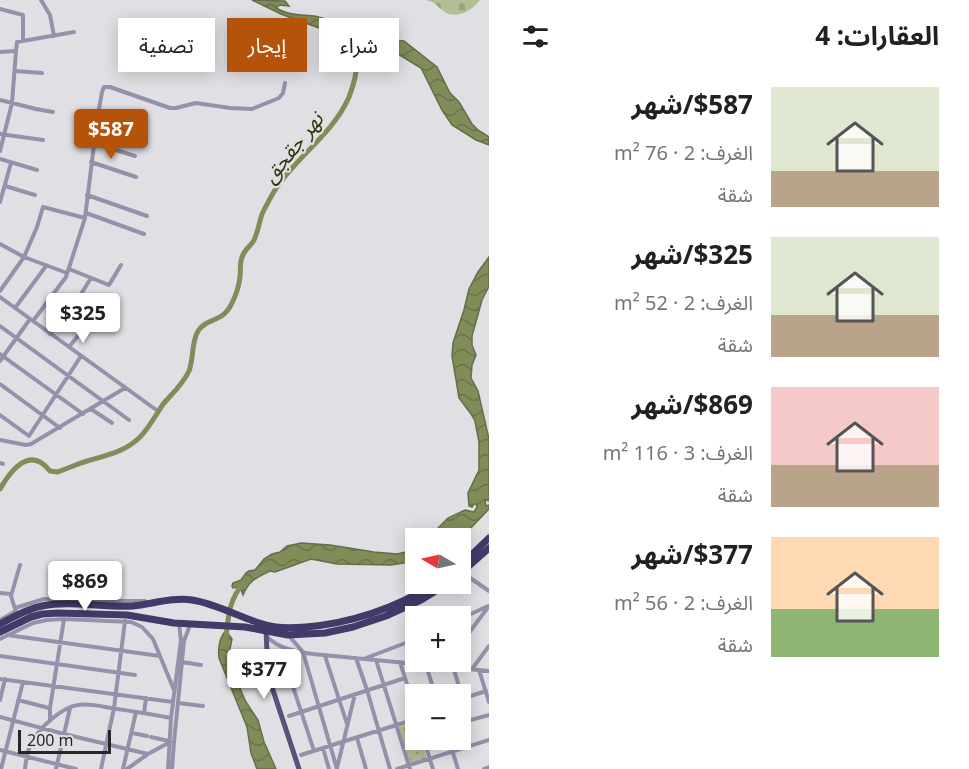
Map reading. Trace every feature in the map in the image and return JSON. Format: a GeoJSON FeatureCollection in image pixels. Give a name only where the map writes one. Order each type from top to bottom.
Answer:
{"type":"FeatureCollection","features":[{"type":"Feature","properties":{"kind":"highway"},"geometry":{"type":"LineString","coordinates":[[471,559],[489,538]]}},
{"type":"Feature","properties":{"kind":"highway"},"geometry":{"type":"LineString","coordinates":[[471,563],[489,548]]}},
{"type":"Feature","properties":{"kind":"highway"},"geometry":{"type":"LineString","coordinates":[[4,634],[26,619],[48,613],[120,614],[179,624],[288,631],[366,616],[416,594]]}},
{"type":"Feature","properties":{"kind":"highway"},"geometry":{"type":"LineString","coordinates":[[408,606],[429,594]]}},
{"type":"Feature","properties":{"kind":"highway"},"geometry":{"type":"LineString","coordinates":[[0,622],[16,611],[56,604],[124,606],[186,599],[199,601],[243,617],[266,631]]}},
{"type":"Feature","properties":{"kind":"highway"},"geometry":{"type":"LineString","coordinates":[[142,605],[142,627]]}},
{"type":"Feature","properties":{"kind":"highway"},"geometry":{"type":"LineString","coordinates":[[288,631],[302,635],[325,633],[353,627],[405,607]]}},
{"type":"Feature","properties":{"kind":"main road"},"geometry":{"type":"LineString","coordinates":[[266,631],[270,682],[299,769]]}},
{"type":"Feature","properties":{"kind":"street"},"geometry":{"type":"LineString","coordinates":[[41,0],[50,15],[54,36]]}},
{"type":"Feature","properties":{"kind":"street"},"geometry":{"type":"LineString","coordinates":[[0,9],[23,15],[22,41]]}},
{"type":"Feature","properties":{"kind":"street"},"geometry":{"type":"LineString","coordinates":[[0,151],[2,134],[12,103],[17,42],[74,32]]}},
{"type":"Feature","properties":{"kind":"street"},"geometry":{"type":"LineString","coordinates":[[0,52],[15,51]]}},
{"type":"Feature","properties":{"kind":"street"},"geometry":{"type":"LineString","coordinates":[[15,71],[42,73]]}},
{"type":"Feature","properties":{"kind":"street"},"geometry":{"type":"LineString","coordinates":[[83,414],[1,357],[64,281],[68,271],[86,213],[91,162],[104,87],[170,108],[196,103],[250,109],[279,98],[283,93],[285,83]]}},
{"type":"Feature","properties":{"kind":"street"},"geometry":{"type":"LineString","coordinates":[[0,100],[53,112]]}},
{"type":"Feature","properties":{"kind":"street"},"geometry":{"type":"LineString","coordinates":[[2,134],[43,140]]}},
{"type":"Feature","properties":{"kind":"street"},"geometry":{"type":"LineString","coordinates":[[94,143],[135,156]]}},
{"type":"Feature","properties":{"kind":"street"},"geometry":{"type":"LineString","coordinates":[[0,159],[37,170]]}},
{"type":"Feature","properties":{"kind":"street"},"geometry":{"type":"LineString","coordinates":[[91,162],[136,177]]}},
{"type":"Feature","properties":{"kind":"street"},"geometry":{"type":"LineString","coordinates":[[0,202],[11,163]]}},
{"type":"Feature","properties":{"kind":"street"},"geometry":{"type":"LineString","coordinates":[[5,186],[35,195]]}},
{"type":"Feature","properties":{"kind":"street"},"geometry":{"type":"LineString","coordinates":[[87,195],[147,216]]}},
{"type":"Feature","properties":{"kind":"street"},"geometry":{"type":"LineString","coordinates":[[0,291],[24,257],[43,207],[85,218]]}},
{"type":"Feature","properties":{"kind":"street"},"geometry":{"type":"LineString","coordinates":[[86,213],[144,234]]}},
{"type":"Feature","properties":{"kind":"street"},"geometry":{"type":"LineString","coordinates":[[0,253],[2,245],[46,266],[109,285],[121,265]]}},
{"type":"Feature","properties":{"kind":"street"},"geometry":{"type":"LineString","coordinates":[[15,308],[46,266]]}},
{"type":"Feature","properties":{"kind":"street"},"geometry":{"type":"LineString","coordinates":[[51,334],[91,278]]}},
{"type":"Feature","properties":{"kind":"street"},"geometry":{"type":"LineString","coordinates":[[0,297],[155,409]]}},
{"type":"Feature","properties":{"kind":"street"},"geometry":{"type":"LineString","coordinates":[[0,326],[129,420]]}},
{"type":"Feature","properties":{"kind":"street"},"geometry":{"type":"LineString","coordinates":[[69,347],[86,326]]}},
{"type":"Feature","properties":{"kind":"street"},"geometry":{"type":"LineString","coordinates":[[0,415],[29,436],[81,356]]}},
{"type":"Feature","properties":{"kind":"street"},"geometry":{"type":"LineString","coordinates":[[0,384],[60,428]]}},
{"type":"Feature","properties":{"kind":"street"},"geometry":{"type":"LineString","coordinates":[[0,440],[30,445],[125,388]]}},
{"type":"Feature","properties":{"kind":"street"},"geometry":{"type":"LineString","coordinates":[[91,409],[112,423]]}},
{"type":"Feature","properties":{"kind":"street"},"geometry":{"type":"LineString","coordinates":[[20,565],[11,594],[16,611],[44,599],[153,601]]}},
{"type":"Feature","properties":{"kind":"street"},"geometry":{"type":"LineString","coordinates":[[471,578],[489,591]]}},
{"type":"Feature","properties":{"kind":"street"},"geometry":{"type":"LineString","coordinates":[[0,593],[11,594]]}},
{"type":"Feature","properties":{"kind":"street"},"geometry":{"type":"LineString","coordinates":[[471,614],[489,606]]}},
{"type":"Feature","properties":{"kind":"street"},"geometry":{"type":"LineString","coordinates":[[471,630],[489,606]]}},
{"type":"Feature","properties":{"kind":"street"},"geometry":{"type":"LineString","coordinates":[[0,639],[4,634],[38,621],[64,619],[134,623],[142,627],[150,636],[161,656],[174,690]]}},
{"type":"Feature","properties":{"kind":"street"},"geometry":{"type":"LineString","coordinates":[[51,721],[50,708],[64,619]]}},
{"type":"Feature","properties":{"kind":"street"},"geometry":{"type":"LineString","coordinates":[[101,769],[114,708],[125,621]]}},
{"type":"Feature","properties":{"kind":"street"},"geometry":{"type":"LineString","coordinates":[[171,742],[174,690],[181,634],[179,624]]}},
{"type":"Feature","properties":{"kind":"street"},"geometry":{"type":"LineString","coordinates":[[170,769],[171,718],[186,635],[191,625]]}},
{"type":"Feature","properties":{"kind":"street"},"geometry":{"type":"LineString","coordinates":[[266,631],[276,644],[291,651]]}},
{"type":"Feature","properties":{"kind":"street"},"geometry":{"type":"LineString","coordinates":[[288,631],[295,644],[303,652],[337,769]]}},
{"type":"Feature","properties":{"kind":"street"},"geometry":{"type":"LineString","coordinates":[[4,634],[161,656]]}},
{"type":"Feature","properties":{"kind":"street"},"geometry":{"type":"LineString","coordinates":[[295,644],[302,635]]}},
{"type":"Feature","properties":{"kind":"street"},"geometry":{"type":"LineString","coordinates":[[364,659],[405,643]]}},
{"type":"Feature","properties":{"kind":"street"},"geometry":{"type":"LineString","coordinates":[[489,646],[472,669],[489,671]]}},
{"type":"Feature","properties":{"kind":"street"},"geometry":{"type":"LineString","coordinates":[[267,666],[282,653],[291,651],[405,662]]}},
{"type":"Feature","properties":{"kind":"street"},"geometry":{"type":"LineString","coordinates":[[282,653],[314,751]]}},
{"type":"Feature","properties":{"kind":"street"},"geometry":{"type":"LineString","coordinates":[[0,656],[135,675]]}},
{"type":"Feature","properties":{"kind":"street"},"geometry":{"type":"LineString","coordinates":[[325,656],[348,726]]}},
{"type":"Feature","properties":{"kind":"street"},"geometry":{"type":"LineString","coordinates":[[356,658],[390,769]]}},
{"type":"Feature","properties":{"kind":"street"},"geometry":{"type":"LineString","coordinates":[[376,660],[410,767]]}},
{"type":"Feature","properties":{"kind":"street"},"geometry":{"type":"LineString","coordinates":[[182,662],[201,665]]}},
{"type":"Feature","properties":{"kind":"street"},"geometry":{"type":"LineString","coordinates":[[400,662],[407,684]]}},
{"type":"Feature","properties":{"kind":"street"},"geometry":{"type":"LineString","coordinates":[[479,670],[489,702]]}},
{"type":"Feature","properties":{"kind":"street"},"geometry":{"type":"LineString","coordinates":[[289,716],[405,678]]}},
{"type":"Feature","properties":{"kind":"street"},"geometry":{"type":"LineString","coordinates":[[0,700],[2,679],[203,706]]}},
{"type":"Feature","properties":{"kind":"street"},"geometry":{"type":"LineString","coordinates":[[1,769],[3,751],[23,682]]}},
{"type":"Feature","properties":{"kind":"street"},"geometry":{"type":"LineString","coordinates":[[471,696],[486,691]]}},
{"type":"Feature","properties":{"kind":"street"},"geometry":{"type":"LineString","coordinates":[[337,769],[355,694]]}},
{"type":"Feature","properties":{"kind":"street"},"geometry":{"type":"LineString","coordinates":[[144,713],[146,698]]}},
{"type":"Feature","properties":{"kind":"street"},"geometry":{"type":"LineString","coordinates":[[18,700],[50,708]]}},
{"type":"Feature","properties":{"kind":"street"},"geometry":{"type":"LineString","coordinates":[[25,769],[31,743],[42,728],[70,707],[82,705],[114,708],[171,718]]}},
{"type":"Feature","properties":{"kind":"street"},"geometry":{"type":"LineString","coordinates":[[56,766],[70,707]]}},
{"type":"Feature","properties":{"kind":"street"},"geometry":{"type":"LineString","coordinates":[[125,769],[136,712]]}},
{"type":"Feature","properties":{"kind":"street"},"geometry":{"type":"LineString","coordinates":[[471,720],[489,715]]}},
{"type":"Feature","properties":{"kind":"street"},"geometry":{"type":"LineString","coordinates":[[0,717],[148,754]]}},
{"type":"Feature","properties":{"kind":"street"},"geometry":{"type":"LineString","coordinates":[[301,755],[405,722]]}},
{"type":"Feature","properties":{"kind":"street"},"geometry":{"type":"LineString","coordinates":[[132,733],[171,742]]}},
{"type":"Feature","properties":{"kind":"street"},"geometry":{"type":"LineString","coordinates":[[357,738],[366,769]]}},
{"type":"Feature","properties":{"kind":"street"},"geometry":{"type":"LineString","coordinates":[[397,769],[410,767],[430,758],[489,740]]}},
{"type":"Feature","properties":{"kind":"street"},"geometry":{"type":"LineString","coordinates":[[125,769],[171,742]]}},
{"type":"Feature","properties":{"kind":"street"},"geometry":{"type":"LineString","coordinates":[[323,748],[330,769]]}},
{"type":"Feature","properties":{"kind":"street"},"geometry":{"type":"LineString","coordinates":[[427,750],[433,769]]}},
{"type":"Feature","properties":{"kind":"street"},"geometry":{"type":"LineString","coordinates":[[3,751],[56,766],[76,769]]}},
{"type":"Feature","properties":{"kind":"street"},"geometry":{"type":"LineString","coordinates":[[453,751],[458,769]]}},
{"type":"Feature","properties":{"kind":"street"},"geometry":{"type":"LineString","coordinates":[[484,769],[489,767]]}},
{"type":"Feature","properties":{"kind":"green space"},"geometry":{"type":"Polygon","coordinates":[[[425,0],[480,0],[468,11],[452,15],[433,2],[425,0]]]}},
{"type":"Feature","properties":{"kind":"green space"},"geometry":{"type":"Polygon","coordinates":[[[405,725],[405,747],[399,727],[405,725]]]}},
{"type":"Feature","properties":{"kind":"green space"},"geometry":{"type":"Polygon","coordinates":[[[406,750],[424,750],[427,758],[410,763],[406,750]]]}},
{"type":"Feature","properties":{"kind":"water"},"geometry":{"type":"Polygon","coordinates":[[[252,0],[285,1],[289,6],[280,5],[276,8],[290,13],[321,18],[319,18],[319,28],[307,24],[307,18],[292,18],[252,0]]]}},
{"type":"Feature","properties":{"kind":"water"},"geometry":{"type":"Polygon","coordinates":[[[399,40],[404,41],[437,67],[450,93],[459,102],[472,124],[489,137],[489,145],[452,125],[421,68],[399,55],[399,40]]]}},
{"type":"Feature","properties":{"kind":"water"},"geometry":{"type":"Polygon","coordinates":[[[489,257],[489,286],[482,300],[472,336],[472,345],[476,355],[471,378],[478,391],[489,439],[489,501],[485,501],[489,509],[471,528],[438,528],[448,518],[465,510],[474,512],[477,507],[476,504],[469,506],[468,493],[479,470],[479,442],[475,421],[459,398],[452,356],[453,343],[469,289],[489,257]]]}},
{"type":"Feature","properties":{"kind":"water"},"geometry":{"type":"Polygon","coordinates":[[[301,543],[374,552],[397,554],[405,552],[405,563],[391,565],[337,564],[311,559],[275,572],[270,571],[250,583],[243,595],[240,587],[233,588],[233,583],[241,580],[249,571],[255,570],[264,559],[287,546],[301,543]]]}},
{"type":"Feature","properties":{"kind":"water"},"geometry":{"type":"Polygon","coordinates":[[[226,631],[232,639],[229,654],[241,691],[258,720],[264,742],[276,769],[257,769],[251,753],[247,727],[219,658],[220,640],[226,631]]]}},
{"type":"Feature","properties":{"kind":"waterway","name":"نهر جقجق"},"geometry":{"type":"LineString","coordinates":[[0,489],[15,468],[28,460],[35,460],[50,471],[57,472],[122,450],[147,429],[164,403],[187,376],[198,331],[224,314],[232,303],[239,284],[242,258],[257,234],[262,214],[273,193],[334,122],[349,97],[356,72]]}},
{"type":"Feature","properties":{"kind":"waterway"},"geometry":{"type":"LineString","coordinates":[[226,638],[232,602],[244,583]]}}]}
